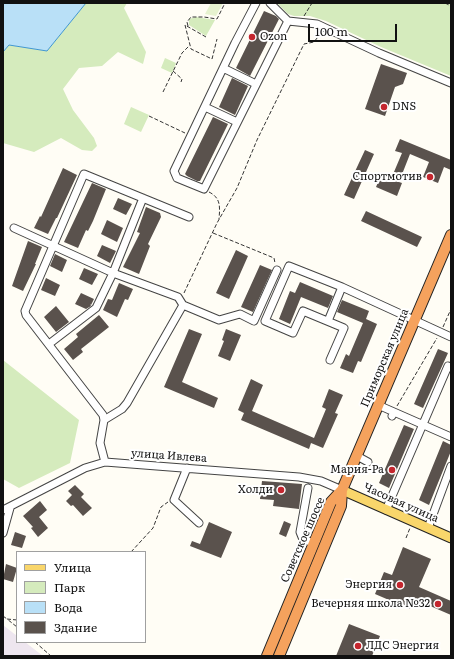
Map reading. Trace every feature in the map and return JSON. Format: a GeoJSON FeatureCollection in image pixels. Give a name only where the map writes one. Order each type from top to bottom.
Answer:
{"type":"FeatureCollection","features":[{"type":"Feature","properties":{"kind":"highway","name":"Приморская улица"},"geometry":{"type":"LineString","coordinates":[[342,490],[451,235]]}},
{"type":"Feature","properties":{"kind":"highway","name":"Советское шоссе"},"geometry":{"type":"LineString","coordinates":[[267,656],[331,502],[342,490]]}},
{"type":"Feature","properties":{"kind":"highway","name":"Советское шоссе"},"geometry":{"type":"LineString","coordinates":[[279,656],[341,506],[342,490]]}},
{"type":"Feature","properties":{"kind":"main road","name":"Часовая улица"},"geometry":{"type":"LineString","coordinates":[[342,490],[451,538]]}},
{"type":"Feature","properties":{"kind":"street"},"geometry":{"type":"LineString","coordinates":[[256,3],[174,171],[175,176],[203,190],[288,21]]}},
{"type":"Feature","properties":{"kind":"street"},"geometry":{"type":"LineString","coordinates":[[270,3],[288,21],[313,22],[379,53],[451,83]]}},
{"type":"Feature","properties":{"kind":"street"},"geometry":{"type":"LineString","coordinates":[[223,68],[256,84]]}},
{"type":"Feature","properties":{"kind":"street"},"geometry":{"type":"LineString","coordinates":[[205,107],[237,122]]}},
{"type":"Feature","properties":{"kind":"street"},"geometry":{"type":"LineString","coordinates":[[105,462],[100,443],[104,420],[103,415],[26,315],[25,311],[84,174],[189,217]]}},
{"type":"Feature","properties":{"kind":"street"},"geometry":{"type":"LineString","coordinates":[[49,344],[96,308],[113,273],[143,198]]}},
{"type":"Feature","properties":{"kind":"street"},"geometry":{"type":"LineString","coordinates":[[14,228],[52,247],[113,273],[178,297],[182,303],[219,320],[240,314],[254,321],[277,270]]}},
{"type":"Feature","properties":{"kind":"street"},"geometry":{"type":"LineString","coordinates":[[330,360],[344,328],[303,311],[293,333],[265,321],[288,266],[342,287],[451,338]]}},
{"type":"Feature","properties":{"kind":"street"},"geometry":{"type":"LineString","coordinates":[[328,322],[342,287]]}},
{"type":"Feature","properties":{"kind":"street"},"geometry":{"type":"LineString","coordinates":[[104,420],[122,409],[127,403],[182,303]]}},
{"type":"Feature","properties":{"kind":"street"},"geometry":{"type":"LineString","coordinates":[[386,510],[448,366],[451,368]]}},
{"type":"Feature","properties":{"kind":"street"},"geometry":{"type":"LineString","coordinates":[[378,405],[393,414],[422,424],[451,437]]}},
{"type":"Feature","properties":{"kind":"street"},"geometry":{"type":"LineString","coordinates":[[356,456],[368,462]]}},
{"type":"Feature","properties":{"kind":"street","name":"улица Ивлева"},"geometry":{"type":"LineString","coordinates":[[6,509],[85,468],[105,462],[298,477],[321,481],[342,490]]}},
{"type":"Feature","properties":{"kind":"street"},"geometry":{"type":"LineString","coordinates":[[428,528],[451,466]]}},
{"type":"Feature","properties":{"kind":"street"},"geometry":{"type":"LineString","coordinates":[[187,468],[174,500],[199,523]]}},
{"type":"Feature","properties":{"kind":"street"},"geometry":{"type":"LineString","coordinates":[[308,488],[300,532],[302,537],[313,544]]}},
{"type":"Feature","properties":{"kind":"street"},"geometry":{"type":"LineString","coordinates":[[3,533],[6,509]]}},
{"type":"Feature","properties":{"kind":"path"},"geometry":{"type":"LineString","coordinates":[[188,27],[187,22],[191,17],[217,19],[225,3]]}},
{"type":"Feature","properties":{"kind":"path"},"geometry":{"type":"LineString","coordinates":[[301,21],[312,3]]}},
{"type":"Feature","properties":{"kind":"path"},"geometry":{"type":"LineString","coordinates":[[445,3],[451,6]]}},
{"type":"Feature","properties":{"kind":"path"},"geometry":{"type":"LineString","coordinates":[[206,37],[185,24],[191,49],[210,58]]}},
{"type":"Feature","properties":{"kind":"path"},"geometry":{"type":"LineString","coordinates":[[182,303],[212,233],[237,188],[257,140],[278,100],[304,44],[314,42],[325,27]]}},
{"type":"Feature","properties":{"kind":"path"},"geometry":{"type":"LineString","coordinates":[[209,61],[210,58],[212,59],[217,39]]}},
{"type":"Feature","properties":{"kind":"path"},"geometry":{"type":"LineString","coordinates":[[163,92],[182,53],[190,46]]}},
{"type":"Feature","properties":{"kind":"path"},"geometry":{"type":"LineString","coordinates":[[173,71],[178,73],[182,79],[181,82]]}},
{"type":"Feature","properties":{"kind":"path"},"geometry":{"type":"LineString","coordinates":[[149,116],[191,136]]}},
{"type":"Feature","properties":{"kind":"path"},"geometry":{"type":"LineString","coordinates":[[211,193],[215,195],[220,205],[219,220]]}},
{"type":"Feature","properties":{"kind":"path"},"geometry":{"type":"LineString","coordinates":[[212,233],[274,258],[277,270]]}},
{"type":"Feature","properties":{"kind":"path"},"geometry":{"type":"LineString","coordinates":[[393,414],[441,333],[451,308]]}},
{"type":"Feature","properties":{"kind":"path"},"geometry":{"type":"LineString","coordinates":[[132,551],[152,528],[161,508],[169,500],[174,500]]}},
{"type":"Feature","properties":{"kind":"path"},"geometry":{"type":"LineString","coordinates":[[406,538],[410,529]]}},
{"type":"Feature","properties":{"kind":"path"},"geometry":{"type":"LineString","coordinates":[[3,616],[16,626]]}},
{"type":"Feature","properties":{"kind":"path"},"geometry":{"type":"LineString","coordinates":[[7,619],[16,620]]}},
{"type":"Feature","properties":{"kind":"path"},"geometry":{"type":"LineString","coordinates":[[36,643],[51,656]]}},
{"type":"Feature","properties":{"kind":"shaded area"},"geometry":{"type":"Polygon","coordinates":[[[3,625],[16,635],[16,643],[26,643],[43,656],[3,656],[3,625]]]}},
{"type":"Feature","properties":{"kind":"green space"},"geometry":{"type":"Polygon","coordinates":[[[86,3],[127,3],[124,8],[146,52],[143,64],[118,52],[102,66],[79,68],[63,89],[73,110],[94,138],[97,146],[92,151],[82,150],[61,138],[34,152],[3,143],[3,52],[9,45],[47,51],[86,3]]]}},
{"type":"Feature","properties":{"kind":"green space"},"geometry":{"type":"Polygon","coordinates":[[[211,3],[223,3],[216,16],[205,14],[211,3]]]}},
{"type":"Feature","properties":{"kind":"green space"},"geometry":{"type":"Polygon","coordinates":[[[277,3],[451,3],[451,76],[381,47],[326,21],[310,16],[294,16],[288,14],[277,3]]]}},
{"type":"Feature","properties":{"kind":"green space"},"geometry":{"type":"Polygon","coordinates":[[[196,17],[215,20],[206,36],[189,25],[189,19],[196,17]]]}},
{"type":"Feature","properties":{"kind":"green space"},"geometry":{"type":"Polygon","coordinates":[[[165,58],[176,63],[172,73],[161,68],[165,58]]]}},
{"type":"Feature","properties":{"kind":"green space"},"geometry":{"type":"Polygon","coordinates":[[[131,107],[149,115],[141,132],[124,124],[131,107]]]}},
{"type":"Feature","properties":{"kind":"green space"},"geometry":{"type":"Polygon","coordinates":[[[3,360],[79,420],[70,463],[19,488],[3,479],[3,360]]]}},
{"type":"Feature","properties":{"kind":"water"},"geometry":{"type":"Polygon","coordinates":[[[3,3],[86,3],[47,51],[9,45],[3,52],[3,3]]]}},
{"type":"Feature","properties":{"kind":"building"},"geometry":{"type":"Polygon","coordinates":[[[264,11],[276,16],[279,19],[250,76],[236,68],[264,11]]]}},
{"type":"Feature","properties":{"kind":"building"},"geometry":{"type":"Polygon","coordinates":[[[381,64],[407,73],[403,84],[395,87],[385,116],[365,109],[381,64]]]}},
{"type":"Feature","properties":{"kind":"building"},"geometry":{"type":"Polygon","coordinates":[[[232,78],[248,86],[235,115],[219,107],[232,78]]]}},
{"type":"Feature","properties":{"kind":"building"},"geometry":{"type":"Polygon","coordinates":[[[213,117],[228,124],[200,181],[197,181],[185,174],[213,117]]]}},
{"type":"Feature","properties":{"kind":"building"},"geometry":{"type":"Polygon","coordinates":[[[400,139],[451,160],[451,170],[444,167],[438,183],[423,177],[429,162],[410,154],[399,182],[402,183],[397,196],[376,187],[381,175],[391,179],[402,153],[395,151],[400,139]]]}},
{"type":"Feature","properties":{"kind":"building"},"geometry":{"type":"Polygon","coordinates":[[[365,150],[374,154],[354,199],[344,195],[365,150]]]}},
{"type":"Feature","properties":{"kind":"building"},"geometry":{"type":"Polygon","coordinates":[[[63,168],[77,175],[48,234],[34,228],[40,216],[41,217],[63,168]]]}},
{"type":"Feature","properties":{"kind":"building"},"geometry":{"type":"Polygon","coordinates":[[[92,183],[106,189],[93,221],[88,231],[86,230],[78,248],[64,242],[92,183]]]}},
{"type":"Feature","properties":{"kind":"building"},"geometry":{"type":"Polygon","coordinates":[[[118,198],[132,204],[126,215],[113,209],[118,198]]]}},
{"type":"Feature","properties":{"kind":"building"},"geometry":{"type":"Polygon","coordinates":[[[146,207],[160,213],[161,217],[148,244],[150,246],[139,274],[123,267],[140,233],[137,232],[146,207]]]}},
{"type":"Feature","properties":{"kind":"building"},"geometry":{"type":"Polygon","coordinates":[[[366,211],[422,237],[417,247],[361,221],[366,211]]]}},
{"type":"Feature","properties":{"kind":"building"},"geometry":{"type":"Polygon","coordinates":[[[107,220],[123,228],[117,242],[101,234],[107,220]]]}},
{"type":"Feature","properties":{"kind":"building"},"geometry":{"type":"Polygon","coordinates":[[[28,241],[42,247],[36,264],[23,291],[12,286],[28,241]]]}},
{"type":"Feature","properties":{"kind":"building"},"geometry":{"type":"Polygon","coordinates":[[[102,245],[116,251],[110,263],[97,256],[102,245]]]}},
{"type":"Feature","properties":{"kind":"building"},"geometry":{"type":"Polygon","coordinates":[[[236,250],[248,256],[229,299],[216,293],[236,250]]]}},
{"type":"Feature","properties":{"kind":"building"},"geometry":{"type":"Polygon","coordinates":[[[55,254],[67,260],[62,272],[50,266],[55,254]]]}},
{"type":"Feature","properties":{"kind":"building"},"geometry":{"type":"Polygon","coordinates":[[[260,265],[272,270],[253,312],[241,307],[260,265]]]}},
{"type":"Feature","properties":{"kind":"building"},"geometry":{"type":"Polygon","coordinates":[[[84,268],[98,274],[92,285],[79,279],[84,268]]]}},
{"type":"Feature","properties":{"kind":"building"},"geometry":{"type":"Polygon","coordinates":[[[46,278],[60,285],[55,296],[41,290],[46,278]]]}},
{"type":"Feature","properties":{"kind":"building"},"geometry":{"type":"Polygon","coordinates":[[[300,282],[333,296],[328,308],[301,297],[290,324],[279,319],[290,291],[295,293],[300,282]]]}},
{"type":"Feature","properties":{"kind":"building"},"geometry":{"type":"Polygon","coordinates":[[[119,283],[133,289],[128,300],[125,299],[117,317],[103,310],[108,299],[112,300],[119,283]]]}},
{"type":"Feature","properties":{"kind":"building"},"geometry":{"type":"Polygon","coordinates":[[[81,293],[94,299],[91,305],[90,304],[91,306],[86,309],[75,304],[81,293]]]}},
{"type":"Feature","properties":{"kind":"building"},"geometry":{"type":"Polygon","coordinates":[[[342,300],[369,311],[366,319],[377,324],[361,362],[358,361],[353,373],[340,368],[346,354],[349,356],[363,323],[337,312],[342,300]]]}},
{"type":"Feature","properties":{"kind":"building"},"geometry":{"type":"Polygon","coordinates":[[[56,306],[69,322],[56,332],[44,317],[56,306]]]}},
{"type":"Feature","properties":{"kind":"building"},"geometry":{"type":"Polygon","coordinates":[[[99,315],[109,327],[81,349],[83,352],[73,360],[64,349],[78,337],[76,334],[99,315]]]}},
{"type":"Feature","properties":{"kind":"building"},"geometry":{"type":"Polygon","coordinates":[[[189,329],[202,334],[182,382],[218,398],[214,408],[164,387],[189,329]]]}},
{"type":"Feature","properties":{"kind":"building"},"geometry":{"type":"Polygon","coordinates":[[[226,329],[241,335],[230,361],[218,356],[224,341],[222,340],[226,329]]]}},
{"type":"Feature","properties":{"kind":"building"},"geometry":{"type":"Polygon","coordinates":[[[438,349],[448,353],[423,408],[414,404],[438,349]]]}},
{"type":"Feature","properties":{"kind":"building"},"geometry":{"type":"Polygon","coordinates":[[[251,379],[263,385],[252,411],[314,438],[326,409],[322,407],[329,389],[343,395],[335,413],[338,414],[323,448],[311,443],[309,449],[241,420],[244,413],[238,410],[251,379]]]}},
{"type":"Feature","properties":{"kind":"building"},"geometry":{"type":"Polygon","coordinates":[[[404,425],[414,429],[389,488],[379,483],[404,425]]]}},
{"type":"Feature","properties":{"kind":"building"},"geometry":{"type":"Polygon","coordinates":[[[443,441],[451,445],[451,451],[429,505],[419,500],[443,441]]]}},
{"type":"Feature","properties":{"kind":"building","name":"Холди"},"geometry":{"type":"Polygon","coordinates":[[[262,481],[302,484],[299,509],[273,506],[274,500],[260,499],[262,481]]]}},
{"type":"Feature","properties":{"kind":"building"},"geometry":{"type":"Polygon","coordinates":[[[75,485],[84,494],[81,497],[92,508],[83,516],[73,505],[71,506],[66,501],[72,495],[68,491],[75,485]]]}},
{"type":"Feature","properties":{"kind":"building"},"geometry":{"type":"Polygon","coordinates":[[[40,501],[47,510],[39,517],[48,528],[38,537],[31,528],[33,527],[23,516],[40,501]]]}},
{"type":"Feature","properties":{"kind":"building"},"geometry":{"type":"Polygon","coordinates":[[[284,521],[291,524],[286,537],[279,534],[284,521]]]}},
{"type":"Feature","properties":{"kind":"building"},"geometry":{"type":"Polygon","coordinates":[[[209,522],[232,532],[221,558],[190,546],[192,541],[200,544],[209,522]]]}},
{"type":"Feature","properties":{"kind":"building"},"geometry":{"type":"Polygon","coordinates":[[[15,532],[26,536],[22,548],[11,545],[15,532]]]}},
{"type":"Feature","properties":{"kind":"building","name":"Энергия"},"geometry":{"type":"Polygon","coordinates":[[[403,547],[431,559],[419,587],[451,601],[451,615],[414,599],[410,609],[375,594],[384,572],[392,575],[403,547]]]}},
{"type":"Feature","properties":{"kind":"building"},"geometry":{"type":"Polygon","coordinates":[[[6,564],[16,568],[13,582],[3,579],[6,564]]]}},
{"type":"Feature","properties":{"kind":"building","name":"ЛДС Энергия"},"geometry":{"type":"Polygon","coordinates":[[[349,624],[380,636],[372,656],[336,656],[349,624]]]}},
{"type":"Feature","properties":{"kind":"place","name":"Ozon"},"geometry":{"type":"Point","coordinates":[252,37]}},
{"type":"Feature","properties":{"kind":"place","name":"DNS"},"geometry":{"type":"Point","coordinates":[384,107]}},
{"type":"Feature","properties":{"kind":"place","name":"Спортмотив"},"geometry":{"type":"Point","coordinates":[430,177]}},
{"type":"Feature","properties":{"kind":"place","name":"Мария-Ра"},"geometry":{"type":"Point","coordinates":[392,470]}},
{"type":"Feature","properties":{"kind":"place","name":"Холди"},"geometry":{"type":"Point","coordinates":[281,490]}},
{"type":"Feature","properties":{"kind":"place","name":"Энергия"},"geometry":{"type":"Point","coordinates":[400,585]}},
{"type":"Feature","properties":{"kind":"place","name":"Вечерняя школа №32"},"geometry":{"type":"Point","coordinates":[438,604]}},
{"type":"Feature","properties":{"kind":"place","name":"ЛДС Энергия"},"geometry":{"type":"Point","coordinates":[358,646]}}]}
